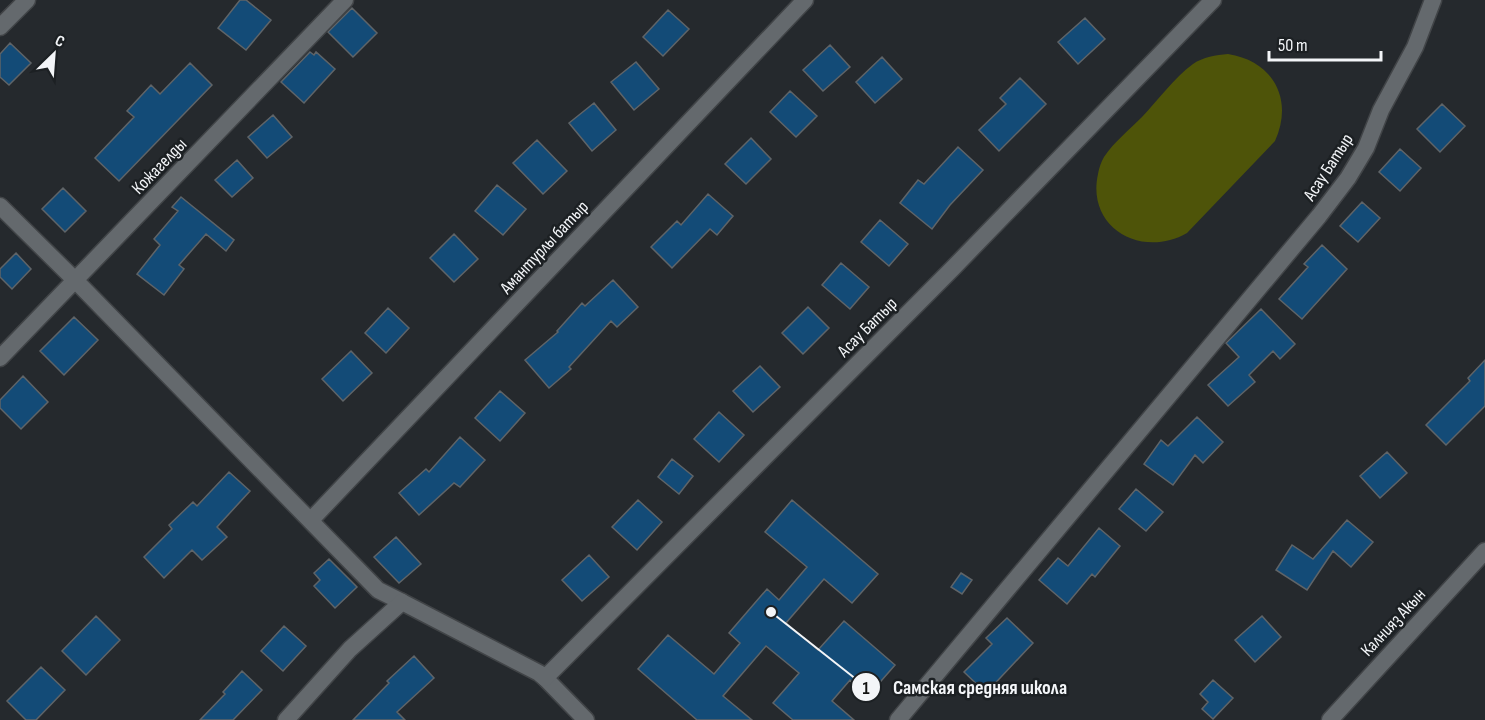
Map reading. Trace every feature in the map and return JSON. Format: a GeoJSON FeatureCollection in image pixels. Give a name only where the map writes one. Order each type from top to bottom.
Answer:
{"type":"FeatureCollection","features":[{"type":"Feature","properties":{"kind":"street"},"geometry":{"type":"LineString","coordinates":[[0,27],[27,0]]}},
{"type":"Feature","properties":{"kind":"street","name":"Кожагелды"},"geometry":{"type":"LineString","coordinates":[[0,358],[345,0]]}},
{"type":"Feature","properties":{"kind":"street","name":"Амантурлы батыр"},"geometry":{"type":"LineString","coordinates":[[312,520],[805,0]]}},
{"type":"Feature","properties":{"kind":"street","name":"Асау Батыр"},"geometry":{"type":"LineString","coordinates":[[545,678],[952,269],[1213,0]]}},
{"type":"Feature","properties":{"kind":"street","name":"Асау Батыр"},"geometry":{"type":"LineString","coordinates":[[898,720],[1320,216],[1348,178],[1366,148],[1381,110],[1415,47],[1433,0]]}},
{"type":"Feature","properties":{"kind":"street"},"geometry":{"type":"LineString","coordinates":[[0,206],[312,520],[378,590],[539,673],[586,720]]}},
{"type":"Feature","properties":{"kind":"street","name":"Калнияз Акын"},"geometry":{"type":"LineString","coordinates":[[1330,720],[1485,551]]}},
{"type":"Feature","properties":{"kind":"street"},"geometry":{"type":"LineString","coordinates":[[286,720],[350,649],[402,602]]}},
{"type":"Feature","properties":{"kind":"green space"},"geometry":{"type":"Polygon","coordinates":[[[1228,54],[1244,58],[1257,65],[1276,84],[1282,111],[1275,141],[1187,233],[1170,240],[1152,242],[1136,240],[1121,234],[1109,223],[1101,210],[1097,193],[1098,172],[1104,157],[1186,70],[1205,58],[1228,54]]]}},
{"type":"Feature","properties":{"kind":"building"},"geometry":{"type":"Polygon","coordinates":[[[240,0],[246,0],[271,20],[246,50],[218,28],[240,0]]]}},
{"type":"Feature","properties":{"kind":"building"},"geometry":{"type":"Polygon","coordinates":[[[352,8],[377,33],[353,57],[328,32],[352,8]]]}},
{"type":"Feature","properties":{"kind":"building"},"geometry":{"type":"Polygon","coordinates":[[[668,10],[689,29],[663,56],[643,37],[668,10]]]}},
{"type":"Feature","properties":{"kind":"building"},"geometry":{"type":"Polygon","coordinates":[[[1085,18],[1105,39],[1078,64],[1058,42],[1085,18]]]}},
{"type":"Feature","properties":{"kind":"building"},"geometry":{"type":"Polygon","coordinates":[[[10,43],[31,63],[9,85],[0,77],[0,54],[10,43]]]}},
{"type":"Feature","properties":{"kind":"building"},"geometry":{"type":"Polygon","coordinates":[[[830,45],[850,67],[823,91],[803,70],[830,45]]]}},
{"type":"Feature","properties":{"kind":"building"},"geometry":{"type":"Polygon","coordinates":[[[310,52],[314,55],[316,52],[335,69],[304,103],[281,82],[310,52]]]}},
{"type":"Feature","properties":{"kind":"building"},"geometry":{"type":"Polygon","coordinates":[[[882,57],[902,79],[875,103],[856,82],[882,57]]]}},
{"type":"Feature","properties":{"kind":"building"},"geometry":{"type":"Polygon","coordinates":[[[636,62],[659,89],[634,110],[611,82],[636,62]]]}},
{"type":"Feature","properties":{"kind":"building"},"geometry":{"type":"Polygon","coordinates":[[[190,63],[212,85],[119,181],[95,158],[134,117],[127,111],[151,85],[160,94],[190,63]]]}},
{"type":"Feature","properties":{"kind":"building"},"geometry":{"type":"Polygon","coordinates":[[[1020,78],[1046,104],[999,151],[979,130],[1006,104],[1000,98],[1020,78]]]}},
{"type":"Feature","properties":{"kind":"building"},"geometry":{"type":"Polygon","coordinates":[[[790,91],[817,116],[796,137],[770,112],[790,91]]]}},
{"type":"Feature","properties":{"kind":"building"},"geometry":{"type":"Polygon","coordinates":[[[594,103],[616,130],[592,151],[569,123],[594,103]]]}},
{"type":"Feature","properties":{"kind":"building"},"geometry":{"type":"Polygon","coordinates":[[[1442,104],[1465,126],[1440,152],[1417,129],[1442,104]]]}},
{"type":"Feature","properties":{"kind":"building"},"geometry":{"type":"Polygon","coordinates":[[[273,115],[292,137],[267,158],[248,137],[273,115]]]}},
{"type":"Feature","properties":{"kind":"building"},"geometry":{"type":"Polygon","coordinates":[[[751,138],[771,159],[746,184],[725,164],[751,138]]]}},
{"type":"Feature","properties":{"kind":"building"},"geometry":{"type":"Polygon","coordinates":[[[537,140],[567,171],[543,194],[513,163],[537,140]]]}},
{"type":"Feature","properties":{"kind":"building"},"geometry":{"type":"Polygon","coordinates":[[[958,147],[983,170],[950,205],[932,229],[900,203],[918,180],[924,184],[958,147]]]}},
{"type":"Feature","properties":{"kind":"building"},"geometry":{"type":"Polygon","coordinates":[[[1400,149],[1421,168],[1400,191],[1379,172],[1400,149]]]}},
{"type":"Feature","properties":{"kind":"building"},"geometry":{"type":"Polygon","coordinates":[[[237,160],[253,178],[232,197],[215,180],[237,160]]]}},
{"type":"Feature","properties":{"kind":"building"},"geometry":{"type":"Polygon","coordinates":[[[497,185],[526,209],[503,235],[475,211],[497,185]]]}},
{"type":"Feature","properties":{"kind":"building"},"geometry":{"type":"Polygon","coordinates":[[[63,188],[86,211],[65,232],[42,209],[63,188]]]}},
{"type":"Feature","properties":{"kind":"building"},"geometry":{"type":"Polygon","coordinates":[[[708,194],[733,216],[717,235],[710,229],[672,268],[651,247],[677,221],[681,225],[708,194]]]}},
{"type":"Feature","properties":{"kind":"building"},"geometry":{"type":"Polygon","coordinates":[[[181,197],[234,240],[226,251],[206,234],[179,265],[184,269],[164,295],[137,274],[160,245],[154,239],[178,211],[172,207],[181,197]]]}},
{"type":"Feature","properties":{"kind":"building"},"geometry":{"type":"Polygon","coordinates":[[[1362,202],[1380,218],[1358,242],[1340,226],[1362,202]]]}},
{"type":"Feature","properties":{"kind":"building"},"geometry":{"type":"Polygon","coordinates":[[[880,220],[908,244],[889,266],[861,242],[880,220]]]}},
{"type":"Feature","properties":{"kind":"building"},"geometry":{"type":"Polygon","coordinates":[[[454,234],[478,259],[454,282],[430,258],[454,234]]]}},
{"type":"Feature","properties":{"kind":"building"},"geometry":{"type":"Polygon","coordinates":[[[1322,245],[1347,269],[1302,319],[1279,299],[1308,267],[1304,264],[1322,245]]]}},
{"type":"Feature","properties":{"kind":"building"},"geometry":{"type":"Polygon","coordinates":[[[16,253],[31,269],[12,289],[0,277],[0,269],[16,253]]]}},
{"type":"Feature","properties":{"kind":"building"},"geometry":{"type":"Polygon","coordinates":[[[841,263],[869,287],[850,309],[822,285],[841,263]]]}},
{"type":"Feature","properties":{"kind":"building"},"geometry":{"type":"Polygon","coordinates":[[[613,280],[638,307],[617,327],[611,321],[569,367],[571,369],[549,388],[525,360],[558,332],[582,303],[585,306],[613,280]]]}},
{"type":"Feature","properties":{"kind":"building"},"geometry":{"type":"Polygon","coordinates":[[[808,307],[829,328],[803,354],[782,333],[808,307]]]}},
{"type":"Feature","properties":{"kind":"building"},"geometry":{"type":"Polygon","coordinates":[[[388,308],[409,328],[386,353],[365,333],[388,308]]]}},
{"type":"Feature","properties":{"kind":"building"},"geometry":{"type":"Polygon","coordinates":[[[1261,309],[1295,344],[1280,359],[1273,351],[1249,375],[1255,382],[1228,406],[1208,385],[1239,357],[1226,343],[1261,309]]]}},
{"type":"Feature","properties":{"kind":"building"},"geometry":{"type":"Polygon","coordinates":[[[74,317],[98,340],[64,375],[40,351],[74,317]]]}},
{"type":"Feature","properties":{"kind":"building"},"geometry":{"type":"Polygon","coordinates":[[[351,351],[372,373],[343,401],[322,379],[351,351]]]}},
{"type":"Feature","properties":{"kind":"building"},"geometry":{"type":"Polygon","coordinates":[[[1485,360],[1485,406],[1446,445],[1426,425],[1470,381],[1468,378],[1485,360]]]}},
{"type":"Feature","properties":{"kind":"building"},"geometry":{"type":"Polygon","coordinates":[[[760,366],[780,387],[753,412],[733,391],[760,366]]]}},
{"type":"Feature","properties":{"kind":"building"},"geometry":{"type":"Polygon","coordinates":[[[23,376],[48,402],[21,429],[0,408],[0,400],[23,376]]]}},
{"type":"Feature","properties":{"kind":"building"},"geometry":{"type":"Polygon","coordinates":[[[500,391],[525,413],[500,441],[475,418],[500,391]]]}},
{"type":"Feature","properties":{"kind":"building"},"geometry":{"type":"Polygon","coordinates":[[[719,412],[744,435],[719,462],[694,439],[719,412]]]}},
{"type":"Feature","properties":{"kind":"building"},"geometry":{"type":"Polygon","coordinates":[[[1197,417],[1223,442],[1203,463],[1195,455],[1173,485],[1144,464],[1161,440],[1168,446],[1197,417]]]}},
{"type":"Feature","properties":{"kind":"building"},"geometry":{"type":"Polygon","coordinates":[[[460,437],[485,460],[460,487],[454,483],[419,515],[399,493],[426,469],[429,472],[460,437]]]}},
{"type":"Feature","properties":{"kind":"building"},"geometry":{"type":"Polygon","coordinates":[[[1387,452],[1407,473],[1380,498],[1360,476],[1387,452]]]}},
{"type":"Feature","properties":{"kind":"building"},"geometry":{"type":"Polygon","coordinates":[[[672,459],[693,476],[679,494],[658,477],[672,459]]]}},
{"type":"Feature","properties":{"kind":"building"},"geometry":{"type":"Polygon","coordinates":[[[229,472],[250,491],[217,527],[227,537],[202,560],[192,550],[164,578],[144,557],[172,529],[169,525],[193,502],[197,506],[229,472]]]}},
{"type":"Feature","properties":{"kind":"building"},"geometry":{"type":"Polygon","coordinates":[[[1136,489],[1163,512],[1146,531],[1119,509],[1136,489]]]}},
{"type":"Feature","properties":{"kind":"building"},"geometry":{"type":"Polygon","coordinates":[[[638,500],[662,522],[637,550],[612,527],[638,500]]]}},
{"type":"Feature","properties":{"kind":"building"},"geometry":{"type":"Polygon","coordinates":[[[792,500],[878,574],[852,603],[824,579],[786,623],[818,650],[844,621],[895,665],[868,696],[850,680],[832,701],[854,720],[793,720],[773,703],[799,673],[766,646],[723,696],[752,720],[697,720],[638,669],[668,635],[714,674],[740,643],[729,633],[767,589],[779,600],[807,567],[765,532],[792,500]]]}},
{"type":"Feature","properties":{"kind":"building"},"geometry":{"type":"Polygon","coordinates":[[[1347,520],[1373,542],[1351,567],[1333,551],[1307,590],[1276,570],[1292,545],[1313,559],[1347,520]]]}},
{"type":"Feature","properties":{"kind":"building"},"geometry":{"type":"Polygon","coordinates":[[[1099,528],[1120,546],[1095,577],[1092,574],[1067,604],[1039,580],[1058,558],[1068,566],[1099,528]]]}},
{"type":"Feature","properties":{"kind":"building"},"geometry":{"type":"Polygon","coordinates":[[[396,537],[421,564],[399,583],[374,557],[396,537]]]}},
{"type":"Feature","properties":{"kind":"building"},"geometry":{"type":"Polygon","coordinates":[[[589,555],[609,577],[582,601],[562,580],[589,555]]]}},
{"type":"Feature","properties":{"kind":"building"},"geometry":{"type":"Polygon","coordinates":[[[329,559],[357,587],[335,608],[314,586],[320,580],[314,573],[329,559]]]}},
{"type":"Feature","properties":{"kind":"building"},"geometry":{"type":"Polygon","coordinates":[[[961,573],[972,580],[962,594],[951,587],[961,573]]]}},
{"type":"Feature","properties":{"kind":"building"},"geometry":{"type":"Polygon","coordinates":[[[96,616],[120,640],[86,675],[62,651],[96,616]]]}},
{"type":"Feature","properties":{"kind":"building"},"geometry":{"type":"Polygon","coordinates":[[[1262,616],[1281,637],[1255,662],[1235,640],[1262,616]]]}},
{"type":"Feature","properties":{"kind":"building"},"geometry":{"type":"Polygon","coordinates":[[[1007,618],[1033,643],[986,693],[964,672],[992,644],[986,638],[1007,618]]]}},
{"type":"Feature","properties":{"kind":"building"},"geometry":{"type":"Polygon","coordinates":[[[284,626],[306,646],[283,671],[261,651],[284,626]]]}},
{"type":"Feature","properties":{"kind":"building"},"geometry":{"type":"Polygon","coordinates":[[[414,656],[434,678],[397,712],[405,720],[353,720],[389,683],[387,681],[414,656]]]}},
{"type":"Feature","properties":{"kind":"building"},"geometry":{"type":"Polygon","coordinates":[[[41,667],[65,690],[36,720],[26,720],[7,701],[41,667]]]}},
{"type":"Feature","properties":{"kind":"building"},"geometry":{"type":"Polygon","coordinates":[[[242,671],[262,690],[233,720],[200,720],[225,694],[223,692],[242,671]]]}},
{"type":"Feature","properties":{"kind":"building"},"geometry":{"type":"Polygon","coordinates":[[[1213,680],[1233,698],[1213,719],[1202,709],[1208,702],[1200,694],[1213,680]]]}},
{"type":"Feature","properties":{"kind":"place","name":"Самская средняя школа"},"geometry":{"type":"Point","coordinates":[771,612]}}]}
